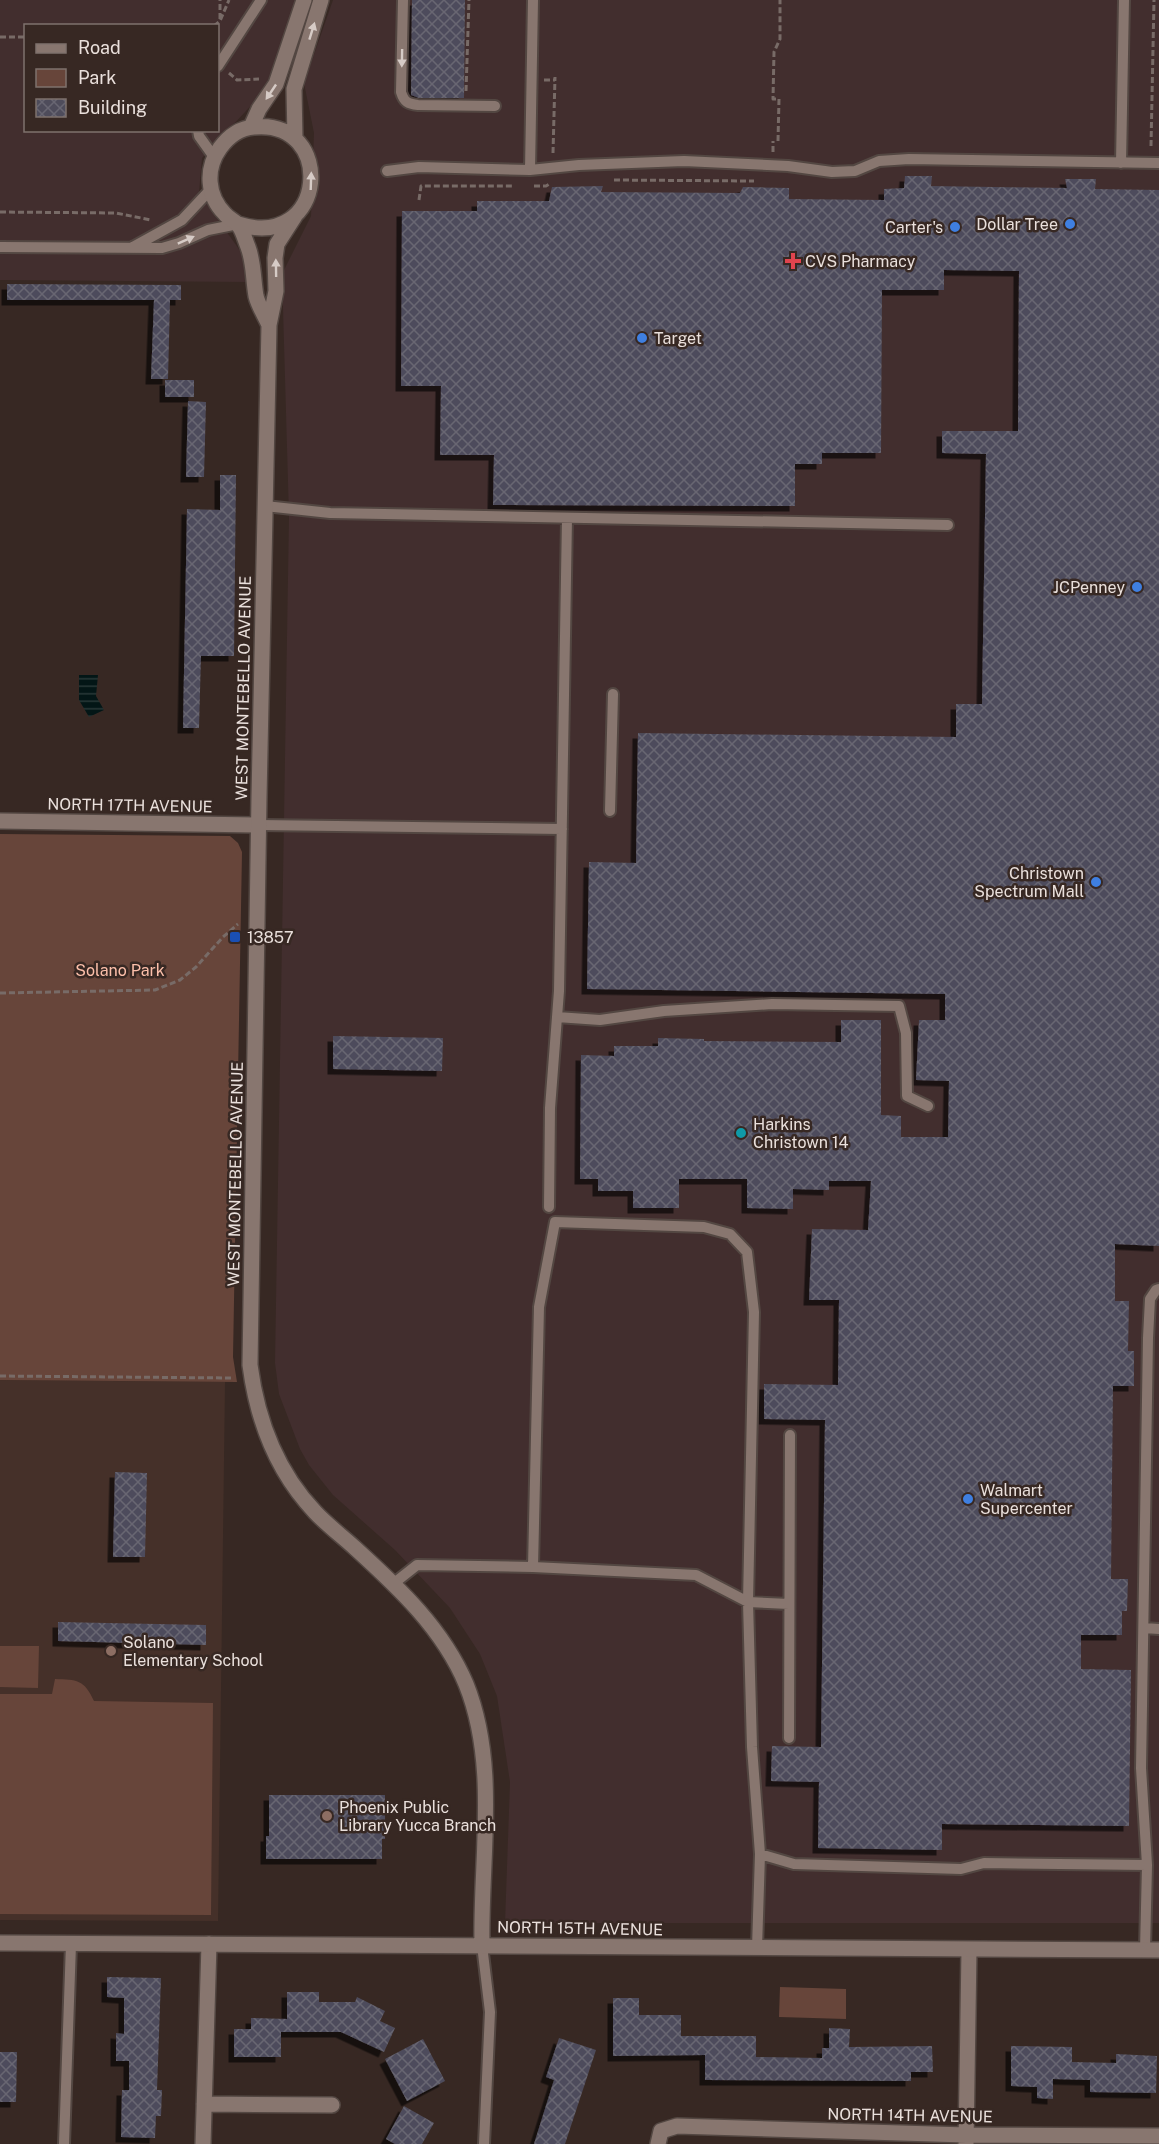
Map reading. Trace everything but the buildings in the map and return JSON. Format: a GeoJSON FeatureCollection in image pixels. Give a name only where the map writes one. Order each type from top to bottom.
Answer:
{"type":"FeatureCollection","features":[{"type":"Feature","properties":{"kind":"street"},"geometry":{"type":"LineString","coordinates":[[251,127],[259,109],[276,84],[303,0]]}},
{"type":"Feature","properties":{"kind":"street"},"geometry":{"type":"LineString","coordinates":[[295,139],[294,90],[321,0]]}},
{"type":"Feature","properties":{"kind":"street"},"geometry":{"type":"LineString","coordinates":[[211,189],[209,175],[214,157],[227,139],[238,132],[251,127],[267,127],[283,131],[295,139],[305,153],[312,179],[310,192],[304,204],[295,216],[283,225],[268,229],[253,229],[238,224]]}},
{"type":"Feature","properties":{"kind":"street","name":"WEST MONTEBELLO AVENUE"},"geometry":{"type":"LineString","coordinates":[[211,189],[216,203],[238,224],[253,259],[256,297],[269,325]]}},
{"type":"Feature","properties":{"kind":"street","name":"WEST MONTEBELLO AVENUE"},"geometry":{"type":"LineString","coordinates":[[295,216],[277,244],[276,291],[269,325],[250,1365],[255,1400],[277,1460],[289,1479],[315,1512],[393,1584],[431,1623],[445,1642],[466,1684],[475,1713],[484,1785],[482,1945]]}},
{"type":"Feature","properties":{"kind":"street","name":"NORTH 17TH AVENUE"},"geometry":{"type":"LineString","coordinates":[[0,821],[259,825]]}},
{"type":"Feature","properties":{"kind":"street","name":"NORTH 15TH AVENUE"},"geometry":{"type":"LineString","coordinates":[[0,1943],[1152,1950]]}},
{"type":"Feature","properties":{"kind":"street"},"geometry":{"type":"LineString","coordinates":[[203,2144],[208,1944]]}},
{"type":"Feature","properties":{"kind":"street"},"geometry":{"type":"LineString","coordinates":[[966,2140],[969,1950]]}},
{"type":"Feature","properties":{"kind":"street"},"geometry":{"type":"LineString","coordinates":[[204,2104],[332,2105]]}},
{"type":"Feature","properties":{"kind":"street","name":"NORTH 14TH AVENUE"},"geometry":{"type":"LineString","coordinates":[[660,2138],[676,2126],[966,2140],[1159,2136]]}},
{"type":"Feature","properties":{"kind":"lane"},"geometry":{"type":"LineString","coordinates":[[219,63],[261,0]]}},
{"type":"Feature","properties":{"kind":"lane"},"geometry":{"type":"LineString","coordinates":[[403,0],[401,92],[403,99],[409,104],[418,105],[495,106]]}},
{"type":"Feature","properties":{"kind":"lane"},"geometry":{"type":"LineString","coordinates":[[530,170],[533,0]]}},
{"type":"Feature","properties":{"kind":"lane"},"geometry":{"type":"LineString","coordinates":[[1121,163],[1124,0]]}},
{"type":"Feature","properties":{"kind":"lane"},"geometry":{"type":"LineString","coordinates":[[198,132],[214,157]]}},
{"type":"Feature","properties":{"kind":"lane"},"geometry":{"type":"LineString","coordinates":[[387,171],[418,167],[530,170],[579,165],[684,161],[788,166],[832,172],[855,171],[879,161],[899,160],[1159,163]]}},
{"type":"Feature","properties":{"kind":"lane"},"geometry":{"type":"LineString","coordinates":[[132,247],[182,220],[211,189]]}},
{"type":"Feature","properties":{"kind":"lane"},"geometry":{"type":"LineString","coordinates":[[0,247],[162,248],[208,230],[238,224]]}},
{"type":"Feature","properties":{"kind":"lane"},"geometry":{"type":"LineString","coordinates":[[265,506],[330,513],[948,525]]}},
{"type":"Feature","properties":{"kind":"lane"},"geometry":{"type":"LineString","coordinates":[[549,1207],[550,1108],[557,1017],[562,829],[567,518]]}},
{"type":"Feature","properties":{"kind":"lane"},"geometry":{"type":"LineString","coordinates":[[610,812],[613,694]]}},
{"type":"Feature","properties":{"kind":"lane"},"geometry":{"type":"LineString","coordinates":[[259,825],[562,829]]}},
{"type":"Feature","properties":{"kind":"lane"},"geometry":{"type":"LineString","coordinates":[[557,1017],[600,1020],[664,1011],[772,1004],[899,1006],[906,1033],[907,1096],[928,1106]]}},
{"type":"Feature","properties":{"kind":"lane"},"geometry":{"type":"LineString","coordinates":[[532,1567],[539,1307],[555,1222],[704,1227],[730,1234],[747,1252],[754,1312],[748,1602],[752,1747],[760,1854],[757,1948]]}},
{"type":"Feature","properties":{"kind":"lane"},"geometry":{"type":"LineString","coordinates":[[1152,1950],[1141,1768],[1149,1313],[1150,1299],[1159,1289]]}},
{"type":"Feature","properties":{"kind":"lane"},"geometry":{"type":"LineString","coordinates":[[789,1737],[790,1435]]}},
{"type":"Feature","properties":{"kind":"lane"},"geometry":{"type":"LineString","coordinates":[[393,1584],[417,1565],[532,1567],[696,1575],[748,1602],[789,1604]]}},
{"type":"Feature","properties":{"kind":"lane"},"geometry":{"type":"LineString","coordinates":[[1144,1628],[1159,1629]]}},
{"type":"Feature","properties":{"kind":"lane"},"geometry":{"type":"LineString","coordinates":[[760,1854],[794,1864],[961,1869],[984,1863],[1147,1865]]}},
{"type":"Feature","properties":{"kind":"lane"},"geometry":{"type":"LineString","coordinates":[[64,2144],[71,1944]]}},
{"type":"Feature","properties":{"kind":"lane"},"geometry":{"type":"LineString","coordinates":[[482,1945],[490,2012],[484,2144]]}},
{"type":"Feature","properties":{"kind":"path"},"geometry":{"type":"LineString","coordinates":[[220,0],[220,21]]}},
{"type":"Feature","properties":{"kind":"path"},"geometry":{"type":"LineString","coordinates":[[216,24],[229,0]]}},
{"type":"Feature","properties":{"kind":"path"},"geometry":{"type":"LineString","coordinates":[[466,96],[469,0]]}},
{"type":"Feature","properties":{"kind":"path"},"geometry":{"type":"LineString","coordinates":[[778,141],[779,99],[772,99],[774,52],[780,39],[780,0]]}},
{"type":"Feature","properties":{"kind":"path"},"geometry":{"type":"LineString","coordinates":[[1151,146],[1154,0]]}},
{"type":"Feature","properties":{"kind":"path"},"geometry":{"type":"LineString","coordinates":[[0,37],[24,37]]}},
{"type":"Feature","properties":{"kind":"path"},"geometry":{"type":"LineString","coordinates":[[219,66],[237,80],[267,81]]}},
{"type":"Feature","properties":{"kind":"path"},"geometry":{"type":"LineString","coordinates":[[553,142],[555,77]]}},
{"type":"Feature","properties":{"kind":"path"},"geometry":{"type":"LineString","coordinates":[[419,200],[421,186],[546,186],[556,180]]}},
{"type":"Feature","properties":{"kind":"path"},"geometry":{"type":"LineString","coordinates":[[609,180],[760,181]]}},
{"type":"Feature","properties":{"kind":"path"},"geometry":{"type":"LineString","coordinates":[[0,212],[116,213],[150,220],[158,219]]}},
{"type":"Feature","properties":{"kind":"path"},"geometry":{"type":"LineString","coordinates":[[0,993],[155,990],[180,980],[238,924]]}},
{"type":"Feature","properties":{"kind":"path"},"geometry":{"type":"LineString","coordinates":[[0,1376],[232,1378]]}},
{"type":"Feature","properties":{"kind":"shaded area"},"geometry":{"type":"Polygon","coordinates":[[[0,0],[296,0],[280,59],[258,98],[202,158],[199,193],[241,252],[249,282],[0,280],[0,0]]]}},
{"type":"Feature","properties":{"kind":"shaded area","name":"Christown Spectrum Mall"},"geometry":{"type":"Polygon","coordinates":[[[333,0],[1159,0],[1159,1923],[505,1923],[510,1782],[497,1696],[480,1654],[450,1608],[395,1550],[333,1495],[309,1465],[300,1449],[279,1394],[275,1363],[289,516],[282,274],[311,216],[314,133],[304,83],[333,0]]]}},
{"type":"Feature","properties":{"kind":"shaded area"},"geometry":{"type":"Polygon","coordinates":[[[79,675],[98,675],[96,696],[104,710],[89,717],[79,700],[79,675]]]}},
{"type":"Feature","properties":{"kind":"shaded area","name":"Solano Elementary School"},"geometry":{"type":"Polygon","coordinates":[[[0,1380],[225,1382],[218,1921],[0,1920],[0,1380]]]}},
{"type":"Feature","properties":{"kind":"green space","name":"Solano Park"},"geometry":{"type":"Polygon","coordinates":[[[0,834],[230,836],[238,843],[242,852],[233,1357],[237,1382],[0,1380],[0,834]]]}},
{"type":"Feature","properties":{"kind":"green space"},"geometry":{"type":"Polygon","coordinates":[[[0,1646],[39,1646],[38,1688],[0,1687],[0,1646]]]}},
{"type":"Feature","properties":{"kind":"green space"},"geometry":{"type":"Polygon","coordinates":[[[55,1679],[79,1682],[87,1688],[94,1701],[213,1703],[211,1915],[0,1914],[0,1694],[52,1694],[55,1679]]]}},
{"type":"Feature","properties":{"kind":"green space"},"geometry":{"type":"Polygon","coordinates":[[[780,1987],[846,1989],[846,2019],[779,2017],[780,1987]]]}},
{"type":"Feature","properties":{"kind":"place","name":"Dollar Tree"},"geometry":{"type":"Point","coordinates":[1070,224]}},
{"type":"Feature","properties":{"kind":"place","name":"Carter's"},"geometry":{"type":"Point","coordinates":[955,227]}},
{"type":"Feature","properties":{"kind":"place","name":"CVS Pharmacy"},"geometry":{"type":"Point","coordinates":[793,261]}},
{"type":"Feature","properties":{"kind":"place","name":"Target"},"geometry":{"type":"Point","coordinates":[642,338]}},
{"type":"Feature","properties":{"kind":"place","name":"JCPenney"},"geometry":{"type":"Point","coordinates":[1137,587]}},
{"type":"Feature","properties":{"kind":"place","name":"Christown Spectrum Mall"},"geometry":{"type":"Point","coordinates":[1096,882]}},
{"type":"Feature","properties":{"kind":"place","name":"13857"},"geometry":{"type":"Point","coordinates":[235,937]}},
{"type":"Feature","properties":{"kind":"place","name":"Harkins Christown 14"},"geometry":{"type":"Point","coordinates":[741,1133]}},
{"type":"Feature","properties":{"kind":"place","name":"Walmart Supercenter"},"geometry":{"type":"Point","coordinates":[968,1499]}},
{"type":"Feature","properties":{"kind":"place","name":"Solano Elementary School"},"geometry":{"type":"Point","coordinates":[111,1651]}},
{"type":"Feature","properties":{"kind":"place","name":"Phoenix Public Library Yucca Branch"},"geometry":{"type":"Point","coordinates":[327,1816]}}]}
